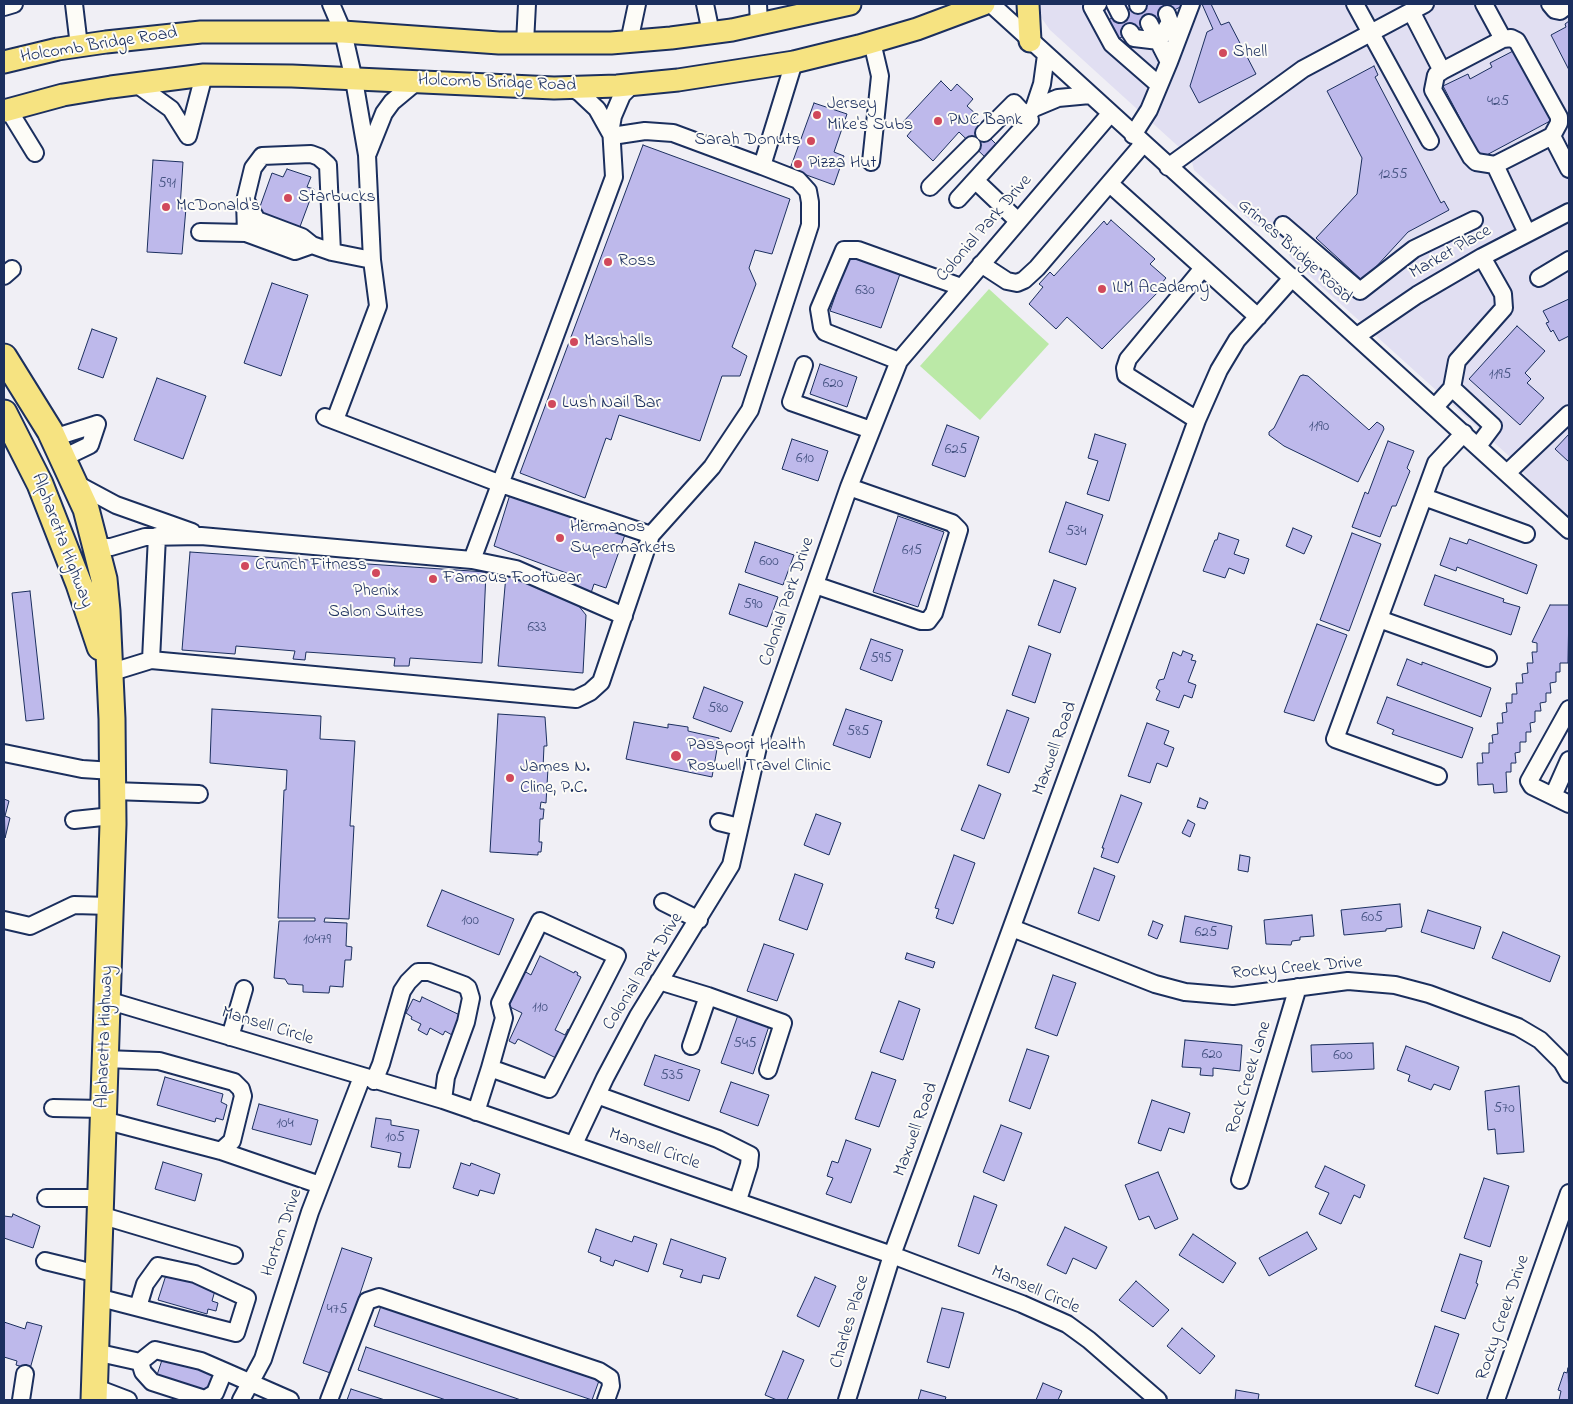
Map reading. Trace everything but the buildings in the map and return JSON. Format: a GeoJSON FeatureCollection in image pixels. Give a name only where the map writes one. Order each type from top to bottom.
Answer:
{"type":"FeatureCollection","features":[{"type":"Feature","properties":{"kind":"highway","name":"Alpharetta Highway"},"geometry":{"type":"LineString","coordinates":[[4,357],[58,448],[75,483],[86,509],[104,579],[113,781],[94,1394]]}},
{"type":"Feature","properties":{"kind":"highway","name":"Alpharetta Highway"},"geometry":{"type":"LineString","coordinates":[[4,413],[26,454],[53,514],[109,673]]}},
{"type":"Feature","properties":{"kind":"highway"},"geometry":{"type":"LineString","coordinates":[[53,514],[72,534],[97,546]]}},
{"type":"Feature","properties":{"kind":"main road","name":"Holcomb Bridge Road"},"geometry":{"type":"LineString","coordinates":[[4,62],[79,46],[153,35],[201,32],[343,32],[525,44],[629,42],[711,33],[758,14],[850,4]]}},
{"type":"Feature","properties":{"kind":"main road","name":"Holcomb Bridge Road"},"geometry":{"type":"LineString","coordinates":[[6,110],[64,96],[135,83],[204,75],[292,76],[354,80],[570,87],[634,84],[738,72],[794,62],[917,29],[984,4]]}},
{"type":"Feature","properties":{"kind":"main road"},"geometry":{"type":"LineString","coordinates":[[1028,4],[1030,41]]}},
{"type":"Feature","properties":{"kind":"street"},"geometry":{"type":"LineString","coordinates":[[4,6],[14,4]]}},
{"type":"Feature","properties":{"kind":"street"},"geometry":{"type":"LineString","coordinates":[[74,4],[79,46]]}},
{"type":"Feature","properties":{"kind":"street"},"geometry":{"type":"LineString","coordinates":[[331,4],[343,32],[354,80],[367,155],[372,260],[378,306],[330,418],[502,484],[651,535]]}},
{"type":"Feature","properties":{"kind":"street"},"geometry":{"type":"LineString","coordinates":[[525,44],[527,4]]}},
{"type":"Feature","properties":{"kind":"street"},"geometry":{"type":"LineString","coordinates":[[629,42],[637,4]]}},
{"type":"Feature","properties":{"kind":"street"},"geometry":{"type":"LineString","coordinates":[[705,4],[711,33]]}},
{"type":"Feature","properties":{"kind":"street","name":"Grimes Bridge Road"},"geometry":{"type":"LineString","coordinates":[[991,4],[1138,140],[1293,277],[1569,530]]}},
{"type":"Feature","properties":{"kind":"street"},"geometry":{"type":"LineString","coordinates":[[1098,4],[1092,7],[1112,44],[1159,86]]}},
{"type":"Feature","properties":{"kind":"street"},"geometry":{"type":"LineString","coordinates":[[981,264],[998,277],[1016,283],[1037,268],[1110,184],[1138,140],[1148,110],[1192,4]]}},
{"type":"Feature","properties":{"kind":"street"},"geometry":{"type":"LineString","coordinates":[[1355,4],[1430,141]]}},
{"type":"Feature","properties":{"kind":"street"},"geometry":{"type":"LineString","coordinates":[[1484,4],[1503,39]]}},
{"type":"Feature","properties":{"kind":"street"},"geometry":{"type":"LineString","coordinates":[[1550,4],[1555,10],[1560,11],[1569,4]]}},
{"type":"Feature","properties":{"kind":"street"},"geometry":{"type":"LineString","coordinates":[[1168,167],[1303,69],[1418,8],[1442,71]]}},
{"type":"Feature","properties":{"kind":"street"},"geometry":{"type":"LineString","coordinates":[[1159,41],[1170,22],[1167,14]]}},
{"type":"Feature","properties":{"kind":"street"},"geometry":{"type":"LineString","coordinates":[[1148,23],[1169,62]]}},
{"type":"Feature","properties":{"kind":"street"},"geometry":{"type":"LineString","coordinates":[[1130,32],[1134,38],[1159,41]]}},
{"type":"Feature","properties":{"kind":"street"},"geometry":{"type":"LineString","coordinates":[[1511,38],[1517,41],[1559,117],[1559,124],[1552,136],[1495,165],[1476,162],[1470,157],[1433,90],[1436,75],[1442,71],[1503,39],[1511,38]]}},
{"type":"Feature","properties":{"kind":"street"},"geometry":{"type":"LineString","coordinates":[[871,162],[880,76],[872,42]]}},
{"type":"Feature","properties":{"kind":"street"},"geometry":{"type":"LineString","coordinates":[[958,199],[1030,120],[1030,112],[1042,84],[1046,55]]}},
{"type":"Feature","properties":{"kind":"street"},"geometry":{"type":"LineString","coordinates":[[762,166],[794,62]]}},
{"type":"Feature","properties":{"kind":"street"},"geometry":{"type":"LineString","coordinates":[[135,83],[172,109],[188,136],[204,75]]}},
{"type":"Feature","properties":{"kind":"street"},"geometry":{"type":"LineString","coordinates":[[367,155],[384,114],[392,102],[416,82]]}},
{"type":"Feature","properties":{"kind":"street"},"geometry":{"type":"LineString","coordinates":[[472,560],[502,484],[614,177],[612,126],[616,106],[622,95],[634,84]]}},
{"type":"Feature","properties":{"kind":"street"},"geometry":{"type":"LineString","coordinates":[[570,87],[580,93],[597,109],[612,136]]}},
{"type":"Feature","properties":{"kind":"street"},"geometry":{"type":"LineString","coordinates":[[1030,112],[1058,98],[1090,95]]}},
{"type":"Feature","properties":{"kind":"street"},"geometry":{"type":"LineString","coordinates":[[984,133],[1014,103],[1030,112]]}},
{"type":"Feature","properties":{"kind":"street"},"geometry":{"type":"LineString","coordinates":[[6,110],[35,153]]}},
{"type":"Feature","properties":{"kind":"street","name":"Colonial Park Drive"},"geometry":{"type":"LineString","coordinates":[[574,1144],[638,1016],[731,866],[758,746],[849,487],[899,361],[1110,114]]}},
{"type":"Feature","properties":{"kind":"street"},"geometry":{"type":"LineString","coordinates":[[109,673],[151,660],[576,699],[601,682],[651,535],[712,467],[750,410],[810,225],[808,191],[798,180],[673,133],[645,131],[612,136]]}},
{"type":"Feature","properties":{"kind":"street"},"geometry":{"type":"LineString","coordinates":[[1552,136],[1569,169]]}},
{"type":"Feature","properties":{"kind":"street"},"geometry":{"type":"LineString","coordinates":[[930,187],[972,145]]}},
{"type":"Feature","properties":{"kind":"street"},"geometry":{"type":"LineString","coordinates":[[246,233],[245,201],[253,168],[262,156],[310,154],[319,157],[328,165],[332,252]]}},
{"type":"Feature","properties":{"kind":"street"},"geometry":{"type":"LineString","coordinates":[[1495,165],[1527,233]]}},
{"type":"Feature","properties":{"kind":"street"},"geometry":{"type":"LineString","coordinates":[[976,181],[1018,221]]}},
{"type":"Feature","properties":{"kind":"street"},"geometry":{"type":"LineString","coordinates":[[1110,184],[1258,317]]}},
{"type":"Feature","properties":{"kind":"street"},"geometry":{"type":"LineString","coordinates":[[245,201],[257,220],[302,237],[312,246],[372,260]]}},
{"type":"Feature","properties":{"kind":"street","name":"Market Place"},"geometry":{"type":"LineString","coordinates":[[1357,336],[1417,295],[1482,257],[1569,212]]}},
{"type":"Feature","properties":{"kind":"street"},"geometry":{"type":"LineString","coordinates":[[1283,225],[1360,291],[1414,249],[1474,220]]}},
{"type":"Feature","properties":{"kind":"street"},"geometry":{"type":"LineString","coordinates":[[200,232],[246,233],[295,250],[312,246]]}},
{"type":"Feature","properties":{"kind":"street"},"geometry":{"type":"LineString","coordinates":[[899,361],[825,332],[822,327],[819,309],[844,250],[850,248],[858,250],[961,287]]}},
{"type":"Feature","properties":{"kind":"street"},"geometry":{"type":"LineString","coordinates":[[1435,407],[1452,388],[1457,361],[1504,308],[1503,294],[1482,257]]}},
{"type":"Feature","properties":{"kind":"street"},"geometry":{"type":"LineString","coordinates":[[1539,278],[1569,260]]}},
{"type":"Feature","properties":{"kind":"street"},"geometry":{"type":"LineString","coordinates":[[1197,420],[1126,376],[1125,368],[1128,359],[1203,268]]}},
{"type":"Feature","properties":{"kind":"street","name":"Maxwell Road"},"geometry":{"type":"LineString","coordinates":[[892,1255],[1197,420],[1219,370],[1237,340],[1293,277]]}},
{"type":"Feature","properties":{"kind":"street"},"geometry":{"type":"LineString","coordinates":[[804,365],[790,402],[871,430]]}},
{"type":"Feature","properties":{"kind":"street"},"geometry":{"type":"LineString","coordinates":[[1452,388],[1493,426],[1493,429],[1478,446]]}},
{"type":"Feature","properties":{"kind":"street"},"geometry":{"type":"LineString","coordinates":[[1507,473],[1569,414]]}},
{"type":"Feature","properties":{"kind":"street"},"geometry":{"type":"LineString","coordinates":[[1438,776],[1335,739],[1436,463],[1464,433]]}},
{"type":"Feature","properties":{"kind":"street"},"geometry":{"type":"LineString","coordinates":[[75,483],[116,505],[201,536]]}},
{"type":"Feature","properties":{"kind":"street"},"geometry":{"type":"LineString","coordinates":[[815,585],[921,621],[928,621],[934,613],[959,530],[952,523],[849,487]]}},
{"type":"Feature","properties":{"kind":"street"},"geometry":{"type":"LineString","coordinates":[[1424,497],[1526,534]]}},
{"type":"Feature","properties":{"kind":"street"},"geometry":{"type":"LineString","coordinates":[[97,546],[111,547],[136,539],[157,536],[201,536],[472,560],[516,569],[624,616]]}},
{"type":"Feature","properties":{"kind":"street"},"geometry":{"type":"LineString","coordinates":[[151,660],[157,536]]}},
{"type":"Feature","properties":{"kind":"street"},"geometry":{"type":"LineString","coordinates":[[1379,618],[1488,658]]}},
{"type":"Feature","properties":{"kind":"street"},"geometry":{"type":"LineString","coordinates":[[1569,709],[1529,781],[1532,786],[1569,804]]}},
{"type":"Feature","properties":{"kind":"street"},"geometry":{"type":"LineString","coordinates":[[4,753],[82,769],[113,781],[199,794]]}},
{"type":"Feature","properties":{"kind":"street"},"geometry":{"type":"LineString","coordinates":[[1554,796],[1569,760]]}},
{"type":"Feature","properties":{"kind":"street"},"geometry":{"type":"LineString","coordinates":[[74,820],[112,816]]}},
{"type":"Feature","properties":{"kind":"street"},"geometry":{"type":"LineString","coordinates":[[719,822],[740,827]]}},
{"type":"Feature","properties":{"kind":"street"},"geometry":{"type":"LineString","coordinates":[[663,902],[699,920]]}},
{"type":"Feature","properties":{"kind":"street"},"geometry":{"type":"LineString","coordinates":[[4,920],[30,926],[74,905],[110,906]]}},
{"type":"Feature","properties":{"kind":"street"},"geometry":{"type":"LineString","coordinates":[[476,1112],[504,1018],[500,1003],[540,921],[617,956],[549,1089],[490,1068]]}},
{"type":"Feature","properties":{"kind":"street","name":"Rocky Creek Drive"},"geometry":{"type":"LineString","coordinates":[[1012,928],[1155,984],[1185,992],[1233,996],[1348,981],[1395,985],[1429,994],[1518,1027],[1540,1040],[1562,1062],[1569,1074]]}},
{"type":"Feature","properties":{"kind":"street","name":"Horton Drive"},"geometry":{"type":"LineString","coordinates":[[241,1400],[263,1359],[320,1185],[368,1079],[381,1064],[402,991],[418,972],[429,972],[464,985],[468,988],[471,998],[466,1022],[446,1077],[442,1100]]}},
{"type":"Feature","properties":{"kind":"street"},"geometry":{"type":"LineString","coordinates":[[659,981],[708,996],[783,1023],[768,1070]]}},
{"type":"Feature","properties":{"kind":"street","name":"Rock Creek Lane"},"geometry":{"type":"LineString","coordinates":[[1240,1180],[1298,987]]}},
{"type":"Feature","properties":{"kind":"street"},"geometry":{"type":"LineString","coordinates":[[230,1037],[244,989]]}},
{"type":"Feature","properties":{"kind":"street"},"geometry":{"type":"LineString","coordinates":[[691,1046],[708,996]]}},
{"type":"Feature","properties":{"kind":"street","name":"Mansell Circle"},"geometry":{"type":"LineString","coordinates":[[107,1000],[442,1100],[738,1200],[1022,1304],[1066,1324],[1090,1340],[1158,1400]]}},
{"type":"Feature","properties":{"kind":"street"},"geometry":{"type":"LineString","coordinates":[[105,1059],[159,1060],[234,1082],[241,1089],[244,1096],[232,1141],[222,1151]]}},
{"type":"Feature","properties":{"kind":"street"},"geometry":{"type":"LineString","coordinates":[[597,1095],[718,1139],[750,1154],[749,1165],[738,1200]]}},
{"type":"Feature","properties":{"kind":"street"},"geometry":{"type":"LineString","coordinates":[[54,1108],[103,1114],[222,1151],[320,1185]]}},
{"type":"Feature","properties":{"kind":"street","name":"Rocky Creek Drive"},"geometry":{"type":"LineString","coordinates":[[1496,1400],[1569,1193]]}},
{"type":"Feature","properties":{"kind":"street"},"geometry":{"type":"LineString","coordinates":[[46,1198],[100,1206],[234,1255]]}},
{"type":"Feature","properties":{"kind":"street","name":"Charles Place"},"geometry":{"type":"LineString","coordinates":[[847,1400],[892,1255]]}},
{"type":"Feature","properties":{"kind":"street"},"geometry":{"type":"LineString","coordinates":[[45,1261],[97,1285],[138,1307],[236,1333],[247,1298],[195,1274],[158,1266],[145,1284],[138,1307]]}},
{"type":"Feature","properties":{"kind":"street"},"geometry":{"type":"LineString","coordinates":[[328,1400],[367,1300],[379,1297],[502,1336],[599,1371],[610,1378],[611,1386],[606,1400]]}},
{"type":"Feature","properties":{"kind":"street"},"geometry":{"type":"LineString","coordinates":[[140,1362],[155,1350],[201,1361],[290,1400]]}},
{"type":"Feature","properties":{"kind":"street"},"geometry":{"type":"LineString","coordinates":[[95,1352],[140,1362]]}},
{"type":"Feature","properties":{"kind":"street"},"geometry":{"type":"LineString","coordinates":[[140,1362],[143,1372],[152,1382],[205,1399],[215,1393],[224,1371]]}},
{"type":"Feature","properties":{"kind":"street"},"geometry":{"type":"LineString","coordinates":[[20,1400],[25,1374]]}},
{"type":"Feature","properties":{"kind":"street"},"geometry":{"type":"LineString","coordinates":[[94,1394],[128,1400]]}},
{"type":"Feature","properties":{"kind":"shaded area"},"geometry":{"type":"Polygon","coordinates":[[[1040,4],[1569,4],[1569,517],[1534,485],[1509,456],[1292,260],[1287,244],[1270,230],[1255,225],[1194,170],[1191,158],[1050,30],[1038,13],[1040,4]]]}},
{"type":"Feature","properties":{"kind":"green space"},"geometry":{"type":"Polygon","coordinates":[[[989,289],[1049,344],[980,420],[920,366],[989,289]]]}},
{"type":"Feature","properties":{"kind":"place","name":"Shell"},"geometry":{"type":"Point","coordinates":[1223,53]}},
{"type":"Feature","properties":{"kind":"place","name":"Jersey Mike's Subs"},"geometry":{"type":"Point","coordinates":[817,115]}},
{"type":"Feature","properties":{"kind":"place","name":"PNC Bank"},"geometry":{"type":"Point","coordinates":[938,121]}},
{"type":"Feature","properties":{"kind":"place","name":"Sarah Donuts"},"geometry":{"type":"Point","coordinates":[811,141]}},
{"type":"Feature","properties":{"kind":"place","name":"Pizza Hut"},"geometry":{"type":"Point","coordinates":[798,164]}},
{"type":"Feature","properties":{"kind":"place","name":"Starbucks"},"geometry":{"type":"Point","coordinates":[288,198]}},
{"type":"Feature","properties":{"kind":"place","name":"McDonald's"},"geometry":{"type":"Point","coordinates":[166,207]}},
{"type":"Feature","properties":{"kind":"place","name":"Ross"},"geometry":{"type":"Point","coordinates":[608,262]}},
{"type":"Feature","properties":{"kind":"place","name":"ILM Academy"},"geometry":{"type":"Point","coordinates":[1102,289]}},
{"type":"Feature","properties":{"kind":"place","name":"Marshalls"},"geometry":{"type":"Point","coordinates":[574,342]}},
{"type":"Feature","properties":{"kind":"place","name":"Lush Nail Bar"},"geometry":{"type":"Point","coordinates":[552,404]}},
{"type":"Feature","properties":{"kind":"place","name":"Hermanos Supermarkets"},"geometry":{"type":"Point","coordinates":[560,538]}},
{"type":"Feature","properties":{"kind":"place","name":"Crunch Fitness"},"geometry":{"type":"Point","coordinates":[245,566]}},
{"type":"Feature","properties":{"kind":"place","name":"Phenix Salon Suites"},"geometry":{"type":"Point","coordinates":[376,573]}},
{"type":"Feature","properties":{"kind":"place","name":"Famous Footwear"},"geometry":{"type":"Point","coordinates":[433,579]}},
{"type":"Feature","properties":{"kind":"place","name":"Passport Health Roswell Travel Clinic"},"geometry":{"type":"Point","coordinates":[676,756]}},
{"type":"Feature","properties":{"kind":"place","name":"James N. Cline, P.C."},"geometry":{"type":"Point","coordinates":[510,778]}}]}
